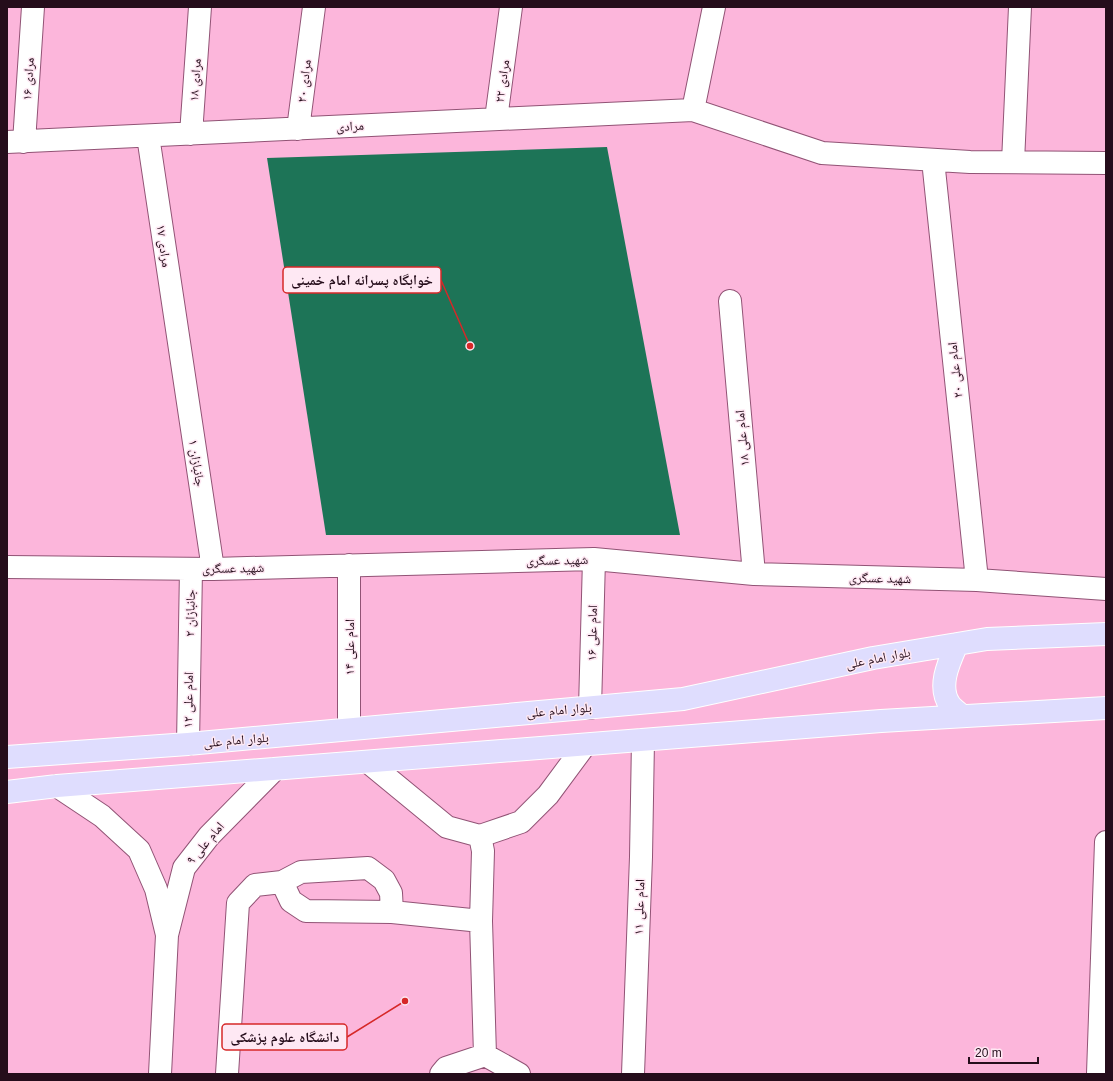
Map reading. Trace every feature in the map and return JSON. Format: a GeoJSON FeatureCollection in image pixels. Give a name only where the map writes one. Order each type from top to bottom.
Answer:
{"type":"FeatureCollection","features":[{"type":"Feature","properties":{"kind":"main road","name":"بلوار امام علی"},"geometry":{"type":"LineString","coordinates":[[7,757],[188,744],[683,699],[873,658],[987,639],[1106,634]]}},
{"type":"Feature","properties":{"kind":"main road"},"geometry":{"type":"LineString","coordinates":[[958,644],[945,674],[945,691],[950,705],[962,716]]}},
{"type":"Feature","properties":{"kind":"main road"},"geometry":{"type":"LineString","coordinates":[[7,792],[57,786],[643,740],[962,716],[1106,708]]}},
{"type":"Feature","properties":{"kind":"street","name":"مرادی ۲۰"},"geometry":{"type":"LineString","coordinates":[[298,129],[314,7]]}},
{"type":"Feature","properties":{"kind":"street","name":"مرادی ۲۲"},"geometry":{"type":"LineString","coordinates":[[496,119],[511,7]]}},
{"type":"Feature","properties":{"kind":"street"},"geometry":{"type":"LineString","coordinates":[[714,7],[693,110],[822,153],[933,160],[1106,163]]}},
{"type":"Feature","properties":{"kind":"street"},"geometry":{"type":"LineString","coordinates":[[1013,162],[1020,7]]}},
{"type":"Feature","properties":{"kind":"street","name":"مرادی ۱۶"},"geometry":{"type":"LineString","coordinates":[[15,142],[33,12]]}},
{"type":"Feature","properties":{"kind":"street","name":"مرادی ۱۸"},"geometry":{"type":"LineString","coordinates":[[191,134],[199,17]]}},
{"type":"Feature","properties":{"kind":"street","name":"مرادی"},"geometry":{"type":"LineString","coordinates":[[15,142],[693,110]]}},
{"type":"Feature","properties":{"kind":"street","name":"مرادی ۱۷"},"geometry":{"type":"LineString","coordinates":[[148,136],[181,357]]}},
{"type":"Feature","properties":{"kind":"street","name":"امام علی ۲۰"},"geometry":{"type":"LineString","coordinates":[[933,160],[977,580]]}},
{"type":"Feature","properties":{"kind":"street","name":"امام علی ۱۸"},"geometry":{"type":"LineString","coordinates":[[730,301],[754,574]]}},
{"type":"Feature","properties":{"kind":"street","name":"جانبازان ۱"},"geometry":{"type":"LineString","coordinates":[[181,357],[214,569]]}},
{"type":"Feature","properties":{"kind":"street","name":"شهید عسگری"},"geometry":{"type":"LineString","coordinates":[[7,567],[214,569],[594,559],[754,574],[977,580],[1106,589]]}},
{"type":"Feature","properties":{"kind":"street","name":"امام علی ۱۶"},"geometry":{"type":"LineString","coordinates":[[590,708],[594,559]]}},
{"type":"Feature","properties":{"kind":"street","name":"امام علی ۱۴"},"geometry":{"type":"LineString","coordinates":[[349,565],[350,729]]}},
{"type":"Feature","properties":{"kind":"street","name":"جانبازان ۲"},"geometry":{"type":"LineString","coordinates":[[189,656],[191,569]]}},
{"type":"Feature","properties":{"kind":"street","name":"امام علی ۱۲"},"geometry":{"type":"LineString","coordinates":[[188,744],[189,656]]}},
{"type":"Feature","properties":{"kind":"street","name":"امام علی ۱۱"},"geometry":{"type":"LineString","coordinates":[[633,1074],[641,858],[643,740]]}},
{"type":"Feature","properties":{"kind":"street"},"geometry":{"type":"LineString","coordinates":[[368,762],[447,827],[480,836],[521,822],[548,795],[585,745]]}},
{"type":"Feature","properties":{"kind":"street","name":"امام علی ۹"},"geometry":{"type":"LineString","coordinates":[[160,1074],[167,935],[184,868],[209,836],[275,769]]}},
{"type":"Feature","properties":{"kind":"street","name":"امام علی ۹"},"geometry":{"type":"LineString","coordinates":[[57,786],[102,816],[138,850],[156,889],[167,935]]}},
{"type":"Feature","properties":{"kind":"street"},"geometry":{"type":"LineString","coordinates":[[480,836],[482,851],[481,921],[485,1055]]}},
{"type":"Feature","properties":{"kind":"street"},"geometry":{"type":"LineString","coordinates":[[1098,1074],[1106,842]]}},
{"type":"Feature","properties":{"kind":"street"},"geometry":{"type":"LineString","coordinates":[[228,1074],[238,903],[255,885],[282,882],[301,872],[368,868],[384,880],[391,893],[392,912]]}},
{"type":"Feature","properties":{"kind":"street"},"geometry":{"type":"LineString","coordinates":[[282,882],[291,901],[306,910],[392,912],[481,921]]}},
{"type":"Feature","properties":{"kind":"street"},"geometry":{"type":"LineString","coordinates":[[441,1074],[446,1068],[485,1055],[520,1074]]}},
{"type":"Feature","properties":{"kind":"building"},"geometry":{"type":"Polygon","coordinates":[[[607,147],[680,535],[326,535],[267,158],[607,147]]]}},
{"type":"Feature","properties":{"kind":"place","name":"خوابگاه پسرانه امام خمینی"},"geometry":{"type":"Point","coordinates":[470,346]}},
{"type":"Feature","properties":{"kind":"place","name":"دانشگاه علوم پزشکی"},"geometry":{"type":"Point","coordinates":[405,1001]}}]}
